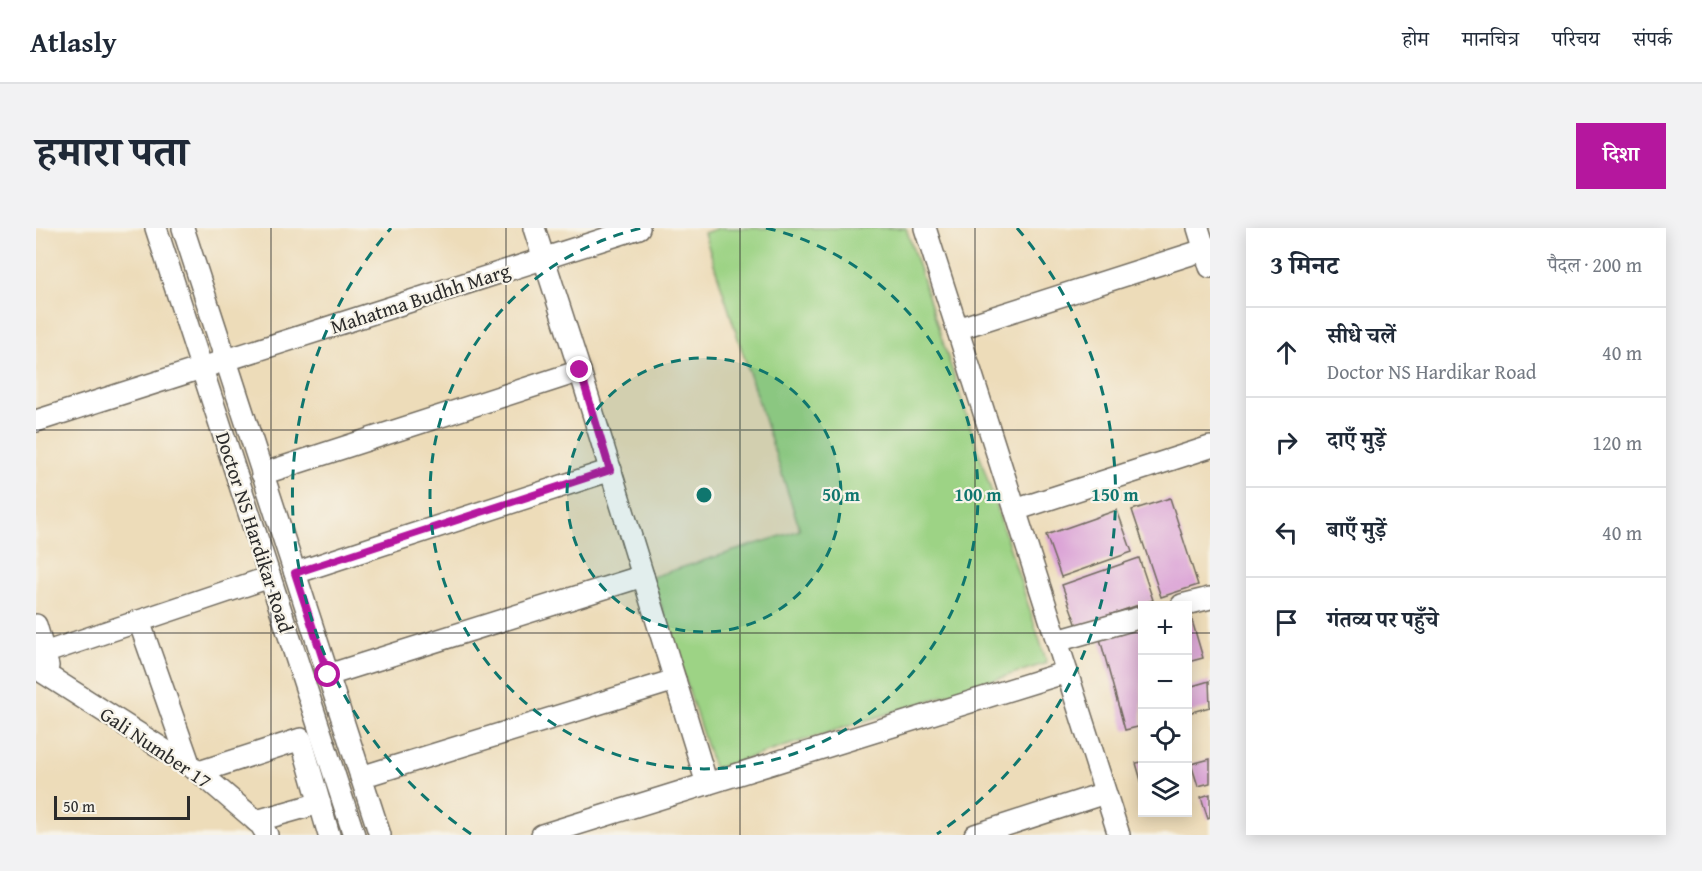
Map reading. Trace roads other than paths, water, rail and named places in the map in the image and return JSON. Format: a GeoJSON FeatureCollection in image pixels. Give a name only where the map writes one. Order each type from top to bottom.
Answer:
{"type":"FeatureCollection","features":[{"type":"Feature","properties":{"kind":"street","name":"Doctor NS Hardikar Road"},"geometry":{"type":"LineString","coordinates":[[156,228],[354,835]]}},
{"type":"Feature","properties":{"kind":"street","name":"Doctor NS Hardikar Road"},"geometry":{"type":"LineString","coordinates":[[183,228],[380,835]]}},
{"type":"Feature","properties":{"kind":"street"},"geometry":{"type":"LineString","coordinates":[[534,228],[707,784]]}},
{"type":"Feature","properties":{"kind":"street","name":"Mahatma Budhh Marg"},"geometry":{"type":"LineString","coordinates":[[36,421],[639,228]]}},
{"type":"Feature","properties":{"kind":"street"},"geometry":{"type":"LineString","coordinates":[[925,228],[1119,835]]}},
{"type":"Feature","properties":{"kind":"street"},"geometry":{"type":"LineString","coordinates":[[957,329],[1208,255],[1198,228]]}},
{"type":"Feature","properties":{"kind":"street"},"geometry":{"type":"LineString","coordinates":[[262,474],[580,370]]}},
{"type":"Feature","properties":{"kind":"street"},"geometry":{"type":"LineString","coordinates":[[1015,510],[1210,447]]}},
{"type":"Feature","properties":{"kind":"street"},"geometry":{"type":"LineString","coordinates":[[295,573],[610,470]]}},
{"type":"Feature","properties":{"kind":"street"},"geometry":{"type":"LineString","coordinates":[[328,675],[643,576]]}},
{"type":"Feature","properties":{"kind":"street"},"geometry":{"type":"LineString","coordinates":[[36,626],[44,666],[139,621],[270,577]]}},
{"type":"Feature","properties":{"kind":"street"},"geometry":{"type":"LineString","coordinates":[[1192,603],[1210,598]]}},
{"type":"Feature","properties":{"kind":"street"},"geometry":{"type":"LineString","coordinates":[[1057,640],[1138,618]]}},
{"type":"Feature","properties":{"kind":"street"},"geometry":{"type":"LineString","coordinates":[[139,621],[194,769],[301,739],[329,835]]}},
{"type":"Feature","properties":{"kind":"street","name":"Gali Number 17"},"geometry":{"type":"LineString","coordinates":[[44,666],[194,769],[262,828]]}},
{"type":"Feature","properties":{"kind":"street"},"geometry":{"type":"LineString","coordinates":[[542,835],[592,828],[707,784],[1067,672]]}},
{"type":"Feature","properties":{"kind":"street"},"geometry":{"type":"LineString","coordinates":[[361,777],[675,680]]}},
{"type":"Feature","properties":{"kind":"street"},"geometry":{"type":"LineString","coordinates":[[975,835],[1106,793]]}},
{"type":"Feature","properties":{"kind":"street"},"geometry":{"type":"LineString","coordinates":[[262,828],[320,803]]}}]}
